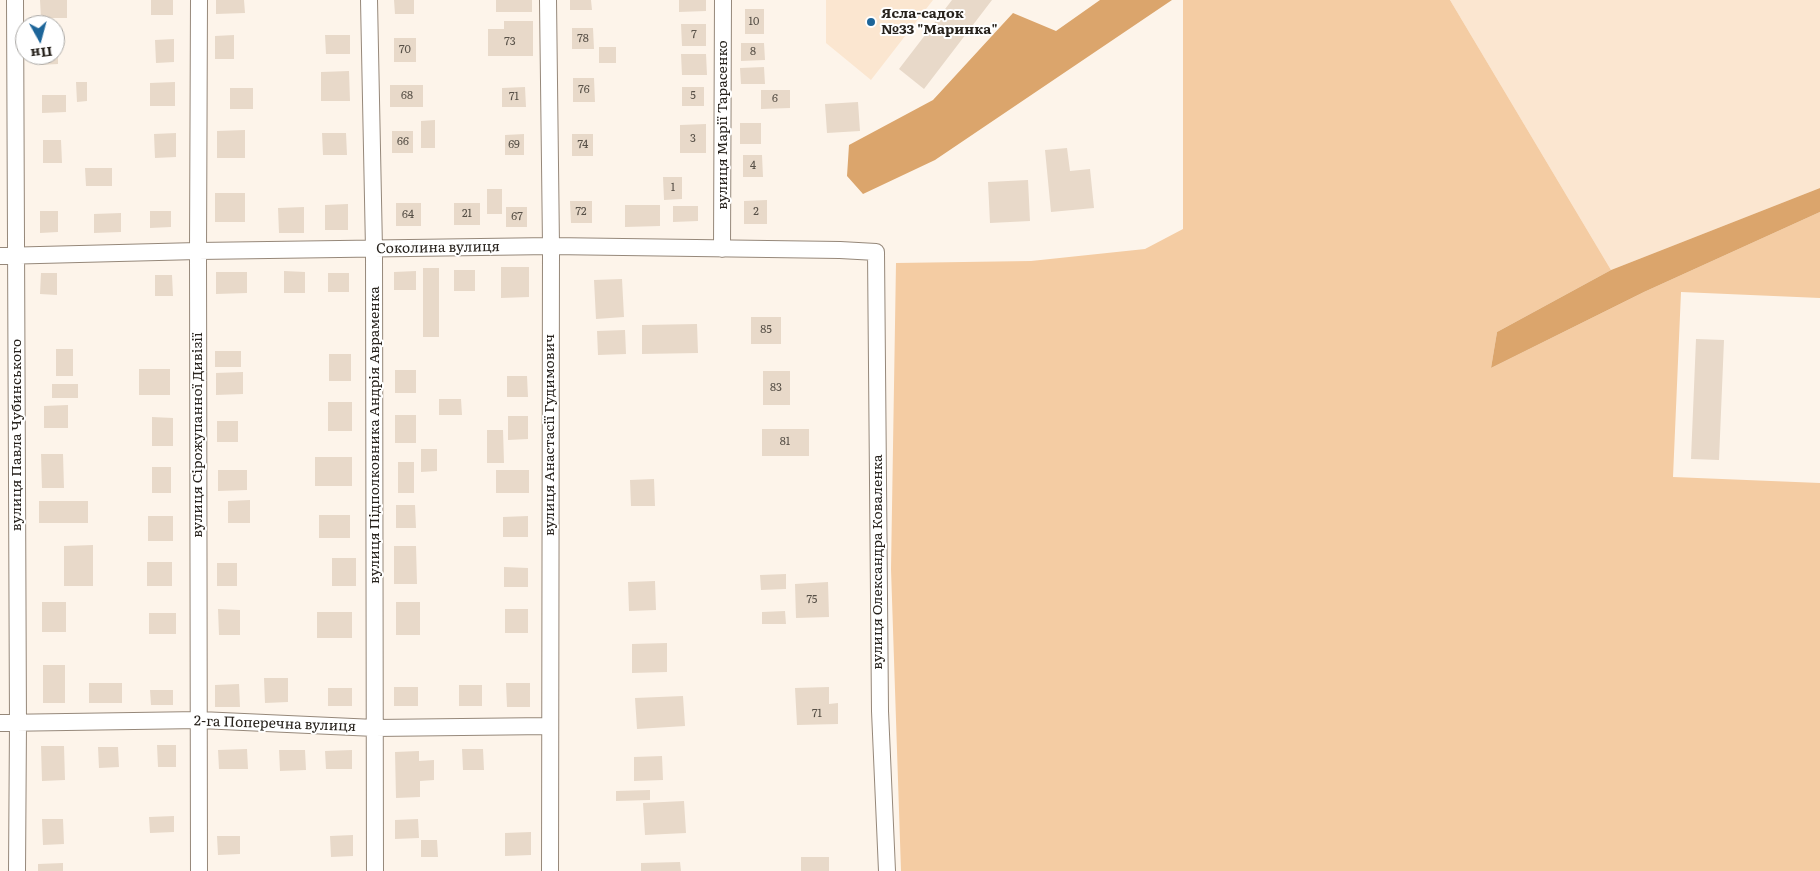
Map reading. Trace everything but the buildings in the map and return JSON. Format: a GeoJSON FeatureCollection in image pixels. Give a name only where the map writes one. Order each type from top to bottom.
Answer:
{"type":"FeatureCollection","features":[{"type":"Feature","properties":{"kind":"street","name":"вулиця Павла Чубинського"},"geometry":{"type":"LineString","coordinates":[[15,0],[17,871]]}},
{"type":"Feature","properties":{"kind":"street","name":"вулиця Сірожупанної Дивізії"},"geometry":{"type":"LineString","coordinates":[[199,0],[200,871]]}},
{"type":"Feature","properties":{"kind":"street","name":"вулиця Підполковника Андрія Авраменка"},"geometry":{"type":"LineString","coordinates":[[369,0],[374,249],[375,871]]}},
{"type":"Feature","properties":{"kind":"street","name":"вулиця Анастасії Гудимович"},"geometry":{"type":"LineString","coordinates":[[548,0],[550,871]]}},
{"type":"Feature","properties":{"kind":"street","name":"вулиця Марії Тарасенко"},"geometry":{"type":"LineString","coordinates":[[722,249],[723,0]]}},
{"type":"Feature","properties":{"kind":"street","name":"Соколина вулиця"},"geometry":{"type":"LineString","coordinates":[[0,256],[550,246],[876,252]]}},
{"type":"Feature","properties":{"kind":"street","name":"вулиця Олександра Коваленка"},"geometry":{"type":"LineString","coordinates":[[876,252],[880,711],[887,871]]}},
{"type":"Feature","properties":{"kind":"street","name":"2-га Поперечна вулиця"},"geometry":{"type":"LineString","coordinates":[[0,723],[200,720],[375,728],[549,726]]}},
{"type":"Feature","properties":{"kind":"shaded area","name":"Ясла-садок №33 \"Маринка\""},"geometry":{"type":"Polygon","coordinates":[[[826,0],[933,0],[871,80],[826,43],[826,0]]]}},
{"type":"Feature","properties":{"kind":"shaded area"},"geometry":{"type":"Polygon","coordinates":[[[1100,0],[1172,0],[935,160],[863,194],[847,176],[849,145],[933,100],[1013,13],[1056,31],[1100,0]]]}},
{"type":"Feature","properties":{"kind":"shaded area"},"geometry":{"type":"Polygon","coordinates":[[[1183,0],[1450,0],[1611,270],[1497,332],[1491,368],[1644,292],[1820,212],[1820,298],[1681,292],[1673,477],[1820,483],[1820,871],[901,871],[891,569],[896,263],[1031,261],[1145,249],[1183,229],[1183,0]]]}},
{"type":"Feature","properties":{"kind":"shaded area"},"geometry":{"type":"Polygon","coordinates":[[[1450,0],[1820,0],[1820,188],[1611,270],[1450,0]]]}},
{"type":"Feature","properties":{"kind":"shaded area"},"geometry":{"type":"Polygon","coordinates":[[[1820,188],[1820,212],[1644,292],[1491,368],[1497,332],[1611,270],[1820,188]]]}},
{"type":"Feature","properties":{"kind":"place","name":"Ясла-садок №33 \"Маринка\""},"geometry":{"type":"Point","coordinates":[871,22]}}]}
